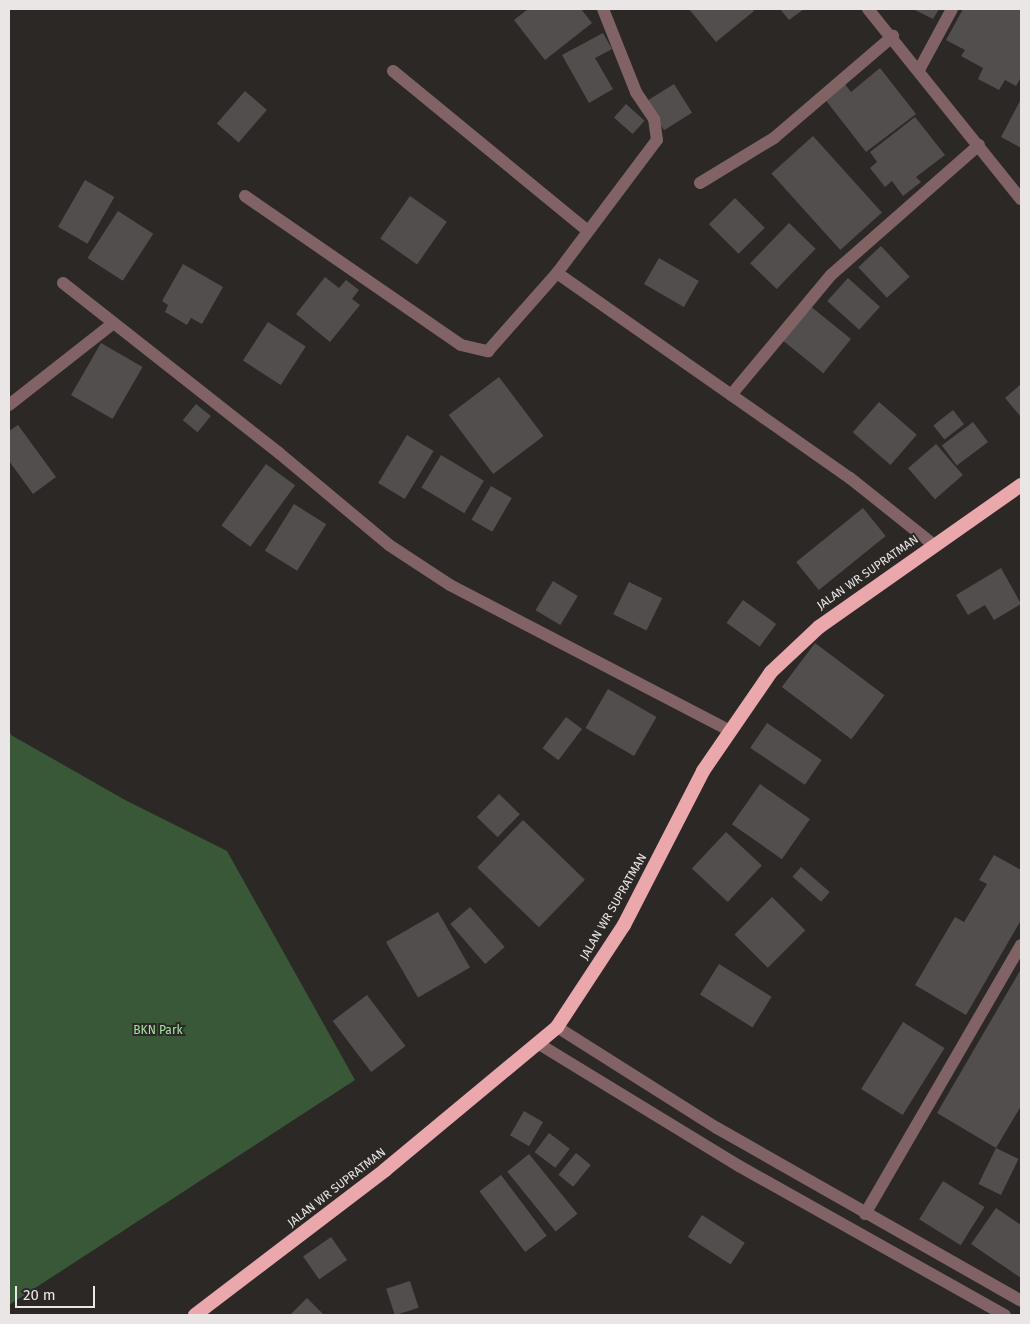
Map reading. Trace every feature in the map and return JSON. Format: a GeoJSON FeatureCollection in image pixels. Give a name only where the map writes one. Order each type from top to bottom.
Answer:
{"type":"FeatureCollection","features":[{"type":"Feature","properties":{"kind":"highway","name":"JALAN WR SUPRATMAN"},"geometry":{"type":"LineString","coordinates":[[196,1315],[385,1170],[539,1044],[557,1027],[624,925],[728,730],[751,696],[794,648],[934,545],[1021,486]]}},
{"type":"Feature","properties":{"kind":"street"},"geometry":{"type":"LineString","coordinates":[[245,196],[479,352],[499,341],[557,273],[657,140],[654,119],[636,92],[603,9]]}},
{"type":"Feature","properties":{"kind":"street"},"geometry":{"type":"LineString","coordinates":[[868,9],[893,36],[1021,199]]}},
{"type":"Feature","properties":{"kind":"street"},"geometry":{"type":"LineString","coordinates":[[919,70],[952,9]]}},
{"type":"Feature","properties":{"kind":"street"},"geometry":{"type":"LineString","coordinates":[[700,183],[774,138],[893,36]]}},
{"type":"Feature","properties":{"kind":"street"},"geometry":{"type":"LineString","coordinates":[[393,71],[588,231]]}},
{"type":"Feature","properties":{"kind":"street"},"geometry":{"type":"LineString","coordinates":[[731,395],[831,275],[979,145]]}},
{"type":"Feature","properties":{"kind":"street"},"geometry":{"type":"LineString","coordinates":[[557,273],[850,478],[934,545]]}},
{"type":"Feature","properties":{"kind":"street"},"geometry":{"type":"LineString","coordinates":[[63,283],[111,325],[280,453],[389,545],[450,585],[728,730]]}},
{"type":"Feature","properties":{"kind":"street"},"geometry":{"type":"LineString","coordinates":[[9,405],[111,325]]}},
{"type":"Feature","properties":{"kind":"street"},"geometry":{"type":"LineString","coordinates":[[865,1214],[1021,945]]}},
{"type":"Feature","properties":{"kind":"street"},"geometry":{"type":"LineString","coordinates":[[557,1027],[717,1128],[865,1214],[1021,1301]]}},
{"type":"Feature","properties":{"kind":"street"},"geometry":{"type":"LineString","coordinates":[[539,1044],[740,1166],[1005,1315]]}},
{"type":"Feature","properties":{"kind":"green space","name":"BKN Park"},"geometry":{"type":"Polygon","coordinates":[[[9,728],[11,735],[125,800],[227,851],[355,1080],[9,1305],[9,728]]]}},
{"type":"Feature","properties":{"kind":"building"},"geometry":{"type":"Polygon","coordinates":[[[528,9],[581,9],[592,23],[545,60],[514,20],[528,9]]]}},
{"type":"Feature","properties":{"kind":"building"},"geometry":{"type":"Polygon","coordinates":[[[689,9],[752,9],[754,11],[716,42],[689,9]]]}},
{"type":"Feature","properties":{"kind":"building"},"geometry":{"type":"Polygon","coordinates":[[[780,9],[804,9],[789,20],[780,9]]]}},
{"type":"Feature","properties":{"kind":"building"},"geometry":{"type":"Polygon","coordinates":[[[913,9],[939,9],[933,19],[913,9]]]}},
{"type":"Feature","properties":{"kind":"building"},"geometry":{"type":"Polygon","coordinates":[[[963,9],[1021,10],[1021,77],[1016,86],[1005,80],[999,90],[978,79],[983,68],[961,56],[965,50],[946,40],[963,9]]]}},
{"type":"Feature","properties":{"kind":"building"},"geometry":{"type":"Polygon","coordinates":[[[603,33],[612,49],[595,58],[613,89],[589,103],[562,55],[603,33]]]}},
{"type":"Feature","properties":{"kind":"building"},"geometry":{"type":"Polygon","coordinates":[[[880,68],[916,114],[866,152],[824,98],[844,83],[851,92],[880,68]]]}},
{"type":"Feature","properties":{"kind":"building"},"geometry":{"type":"Polygon","coordinates":[[[674,84],[692,113],[664,130],[646,101],[674,84]]]}},
{"type":"Feature","properties":{"kind":"building"},"geometry":{"type":"Polygon","coordinates":[[[245,91],[267,110],[239,142],[217,123],[245,91]]]}},
{"type":"Feature","properties":{"kind":"building"},"geometry":{"type":"Polygon","coordinates":[[[1021,99],[1021,148],[1001,137],[1021,99]]]}},
{"type":"Feature","properties":{"kind":"building"},"geometry":{"type":"Polygon","coordinates":[[[626,104],[645,121],[633,134],[614,117],[626,104]]]}},
{"type":"Feature","properties":{"kind":"building"},"geometry":{"type":"Polygon","coordinates":[[[915,117],[945,155],[916,177],[921,182],[903,196],[892,181],[885,187],[870,168],[877,162],[870,152],[915,117]]]}},
{"type":"Feature","properties":{"kind":"building"},"geometry":{"type":"Polygon","coordinates":[[[813,136],[882,213],[840,250],[771,173],[813,136]]]}},
{"type":"Feature","properties":{"kind":"building"},"geometry":{"type":"Polygon","coordinates":[[[85,180],[114,197],[87,244],[58,227],[85,180]]]}},
{"type":"Feature","properties":{"kind":"building"},"geometry":{"type":"Polygon","coordinates":[[[410,196],[447,222],[417,264],[380,239],[410,196]]]}},
{"type":"Feature","properties":{"kind":"building"},"geometry":{"type":"Polygon","coordinates":[[[735,198],[765,228],[739,254],[709,224],[735,198]]]}},
{"type":"Feature","properties":{"kind":"building"},"geometry":{"type":"Polygon","coordinates":[[[118,211],[153,234],[123,281],[88,258],[118,211]]]}},
{"type":"Feature","properties":{"kind":"building"},"geometry":{"type":"Polygon","coordinates":[[[789,223],[816,249],[777,289],[750,263],[789,223]]]}},
{"type":"Feature","properties":{"kind":"building"},"geometry":{"type":"Polygon","coordinates":[[[881,246],[910,277],[887,298],[858,267],[881,246]]]}},
{"type":"Feature","properties":{"kind":"building"},"geometry":{"type":"Polygon","coordinates":[[[659,258],[699,281],[684,307],[644,284],[659,258]]]}},
{"type":"Feature","properties":{"kind":"building"},"geometry":{"type":"Polygon","coordinates":[[[183,264],[223,287],[202,324],[191,318],[187,325],[165,312],[168,305],[162,301],[183,264]]]}},
{"type":"Feature","properties":{"kind":"building"},"geometry":{"type":"Polygon","coordinates":[[[325,277],[339,288],[346,280],[359,290],[352,299],[360,305],[330,342],[296,314],[325,277]]]}},
{"type":"Feature","properties":{"kind":"building"},"geometry":{"type":"Polygon","coordinates":[[[848,278],[880,307],[859,330],[827,301],[848,278]]]}},
{"type":"Feature","properties":{"kind":"building"},"geometry":{"type":"Polygon","coordinates":[[[809,305],[851,339],[823,373],[781,339],[809,305]]]}},
{"type":"Feature","properties":{"kind":"building"},"geometry":{"type":"Polygon","coordinates":[[[268,322],[306,347],[281,385],[243,361],[268,322]]]}},
{"type":"Feature","properties":{"kind":"building"},"geometry":{"type":"Polygon","coordinates":[[[101,343],[143,367],[113,419],[71,395],[101,343]]]}},
{"type":"Feature","properties":{"kind":"building"},"geometry":{"type":"Polygon","coordinates":[[[499,377],[544,436],[493,474],[449,415],[499,377]]]}},
{"type":"Feature","properties":{"kind":"building"},"geometry":{"type":"Polygon","coordinates":[[[1021,384],[1021,417],[1005,398],[1021,384]]]}},
{"type":"Feature","properties":{"kind":"building"},"geometry":{"type":"Polygon","coordinates":[[[879,402],[917,435],[890,465],[853,432],[879,402]]]}},
{"type":"Feature","properties":{"kind":"building"},"geometry":{"type":"Polygon","coordinates":[[[196,404],[211,416],[198,432],[183,420],[196,404]]]}},
{"type":"Feature","properties":{"kind":"building"},"geometry":{"type":"Polygon","coordinates":[[[953,410],[964,424],[944,440],[933,425],[953,410]]]}},
{"type":"Feature","properties":{"kind":"building"},"geometry":{"type":"Polygon","coordinates":[[[973,422],[988,442],[957,465],[942,445],[973,422]]]}},
{"type":"Feature","properties":{"kind":"building"},"geometry":{"type":"Polygon","coordinates":[[[18,425],[56,477],[33,494],[9,461],[9,431],[18,425]]]}},
{"type":"Feature","properties":{"kind":"building"},"geometry":{"type":"Polygon","coordinates":[[[407,435],[434,451],[405,499],[378,483],[407,435]]]}},
{"type":"Feature","properties":{"kind":"building"},"geometry":{"type":"Polygon","coordinates":[[[936,444],[963,475],[935,499],[908,468],[936,444]]]}},
{"type":"Feature","properties":{"kind":"building"},"geometry":{"type":"Polygon","coordinates":[[[441,455],[484,481],[464,513],[421,488],[441,455]]]}},
{"type":"Feature","properties":{"kind":"building"},"geometry":{"type":"Polygon","coordinates":[[[266,464],[295,485],[250,547],[221,525],[266,464]]]}},
{"type":"Feature","properties":{"kind":"building"},"geometry":{"type":"Polygon","coordinates":[[[491,486],[512,498],[492,532],[472,520],[491,486]]]}},
{"type":"Feature","properties":{"kind":"building"},"geometry":{"type":"Polygon","coordinates":[[[294,504],[326,524],[297,571],[265,551],[294,504]]]}},
{"type":"Feature","properties":{"kind":"building"},"geometry":{"type":"Polygon","coordinates":[[[863,508],[886,536],[819,590],[796,562],[863,508]]]}},
{"type":"Feature","properties":{"kind":"building"},"geometry":{"type":"Polygon","coordinates":[[[1001,568],[1021,604],[994,620],[985,605],[968,615],[956,595],[1001,568]]]}},
{"type":"Feature","properties":{"kind":"building"},"geometry":{"type":"Polygon","coordinates":[[[553,581],[578,596],[560,625],[535,610],[553,581]]]}},
{"type":"Feature","properties":{"kind":"building"},"geometry":{"type":"Polygon","coordinates":[[[629,582],[662,598],[646,631],[613,614],[629,582]]]}},
{"type":"Feature","properties":{"kind":"building"},"geometry":{"type":"Polygon","coordinates":[[[743,600],[776,624],[760,647],[727,623],[743,600]]]}},
{"type":"Feature","properties":{"kind":"building"},"geometry":{"type":"Polygon","coordinates":[[[815,643],[884,695],[851,739],[782,687],[815,643]]]}},
{"type":"Feature","properties":{"kind":"building"},"geometry":{"type":"Polygon","coordinates":[[[608,689],[656,717],[634,756],[586,728],[608,689]]]}},
{"type":"Feature","properties":{"kind":"building"},"geometry":{"type":"Polygon","coordinates":[[[566,717],[582,729],[559,760],[543,748],[566,717]]]}},
{"type":"Feature","properties":{"kind":"building"},"geometry":{"type":"Polygon","coordinates":[[[767,723],[822,760],[805,785],[750,748],[767,723]]]}},
{"type":"Feature","properties":{"kind":"building"},"geometry":{"type":"Polygon","coordinates":[[[760,784],[810,819],[782,859],[732,824],[760,784]]]}},
{"type":"Feature","properties":{"kind":"building"},"geometry":{"type":"Polygon","coordinates":[[[499,794],[520,814],[498,837],[477,817],[499,794]]]}},
{"type":"Feature","properties":{"kind":"building"},"geometry":{"type":"Polygon","coordinates":[[[523,820],[585,880],[539,927],[477,867],[523,820]]]}},
{"type":"Feature","properties":{"kind":"building"},"geometry":{"type":"Polygon","coordinates":[[[726,832],[762,865],[728,902],[692,869],[726,832]]]}},
{"type":"Feature","properties":{"kind":"building"},"geometry":{"type":"Polygon","coordinates":[[[994,855],[1021,870],[1021,920],[966,1015],[915,985],[955,917],[964,922],[987,884],[979,880],[994,855]]]}},
{"type":"Feature","properties":{"kind":"building"},"geometry":{"type":"Polygon","coordinates":[[[801,867],[830,892],[821,902],[792,877],[801,867]]]}},
{"type":"Feature","properties":{"kind":"building"},"geometry":{"type":"Polygon","coordinates":[[[772,897],[805,930],[768,968],[735,934],[772,897]]]}},
{"type":"Feature","properties":{"kind":"building"},"geometry":{"type":"Polygon","coordinates":[[[470,907],[505,947],[485,964],[450,924],[470,907]]]}},
{"type":"Feature","properties":{"kind":"building"},"geometry":{"type":"Polygon","coordinates":[[[438,912],[470,967],[418,997],[386,942],[438,912]]]}},
{"type":"Feature","properties":{"kind":"building"},"geometry":{"type":"Polygon","coordinates":[[[719,964],[772,997],[753,1027],[700,995],[719,964]]]}},
{"type":"Feature","properties":{"kind":"building"},"geometry":{"type":"Polygon","coordinates":[[[1021,969],[1021,1106],[996,1148],[937,1113],[1021,969]]]}},
{"type":"Feature","properties":{"kind":"building"},"geometry":{"type":"Polygon","coordinates":[[[367,995],[406,1046],[371,1072],[333,1021],[367,995]]]}},
{"type":"Feature","properties":{"kind":"building"},"geometry":{"type":"Polygon","coordinates":[[[903,1022],[945,1048],[903,1115],[861,1089],[903,1022]]]}},
{"type":"Feature","properties":{"kind":"building"},"geometry":{"type":"Polygon","coordinates":[[[524,1111],[543,1122],[529,1146],[510,1135],[524,1111]]]}},
{"type":"Feature","properties":{"kind":"building"},"geometry":{"type":"Polygon","coordinates":[[[549,1133],[570,1149],[555,1168],[535,1152],[549,1133]]]}},
{"type":"Feature","properties":{"kind":"building"},"geometry":{"type":"Polygon","coordinates":[[[996,1148],[1018,1159],[1001,1195],[978,1184],[996,1148]]]}},
{"type":"Feature","properties":{"kind":"building"},"geometry":{"type":"Polygon","coordinates":[[[576,1153],[591,1165],[573,1187],[558,1175],[576,1153]]]}},
{"type":"Feature","properties":{"kind":"building"},"geometry":{"type":"Polygon","coordinates":[[[529,1154],[577,1214],[556,1231],[507,1172],[529,1154]]]}},
{"type":"Feature","properties":{"kind":"building"},"geometry":{"type":"Polygon","coordinates":[[[501,1175],[547,1236],[525,1252],[479,1191],[501,1175]]]}},
{"type":"Feature","properties":{"kind":"building"},"geometry":{"type":"Polygon","coordinates":[[[943,1181],[985,1207],[961,1245],[919,1219],[943,1181]]]}},
{"type":"Feature","properties":{"kind":"building"},"geometry":{"type":"Polygon","coordinates":[[[996,1208],[1021,1225],[1021,1278],[971,1244],[996,1208]]]}},
{"type":"Feature","properties":{"kind":"building"},"geometry":{"type":"Polygon","coordinates":[[[702,1215],[745,1243],[731,1265],[688,1237],[702,1215]]]}},
{"type":"Feature","properties":{"kind":"building"},"geometry":{"type":"Polygon","coordinates":[[[331,1237],[347,1260],[319,1279],[303,1257],[331,1237]]]}},
{"type":"Feature","properties":{"kind":"building"},"geometry":{"type":"Polygon","coordinates":[[[410,1281],[419,1308],[395,1315],[386,1289],[410,1281]]]}},
{"type":"Feature","properties":{"kind":"building"},"geometry":{"type":"Polygon","coordinates":[[[307,1298],[324,1315],[290,1315],[307,1298]]]}}]}
